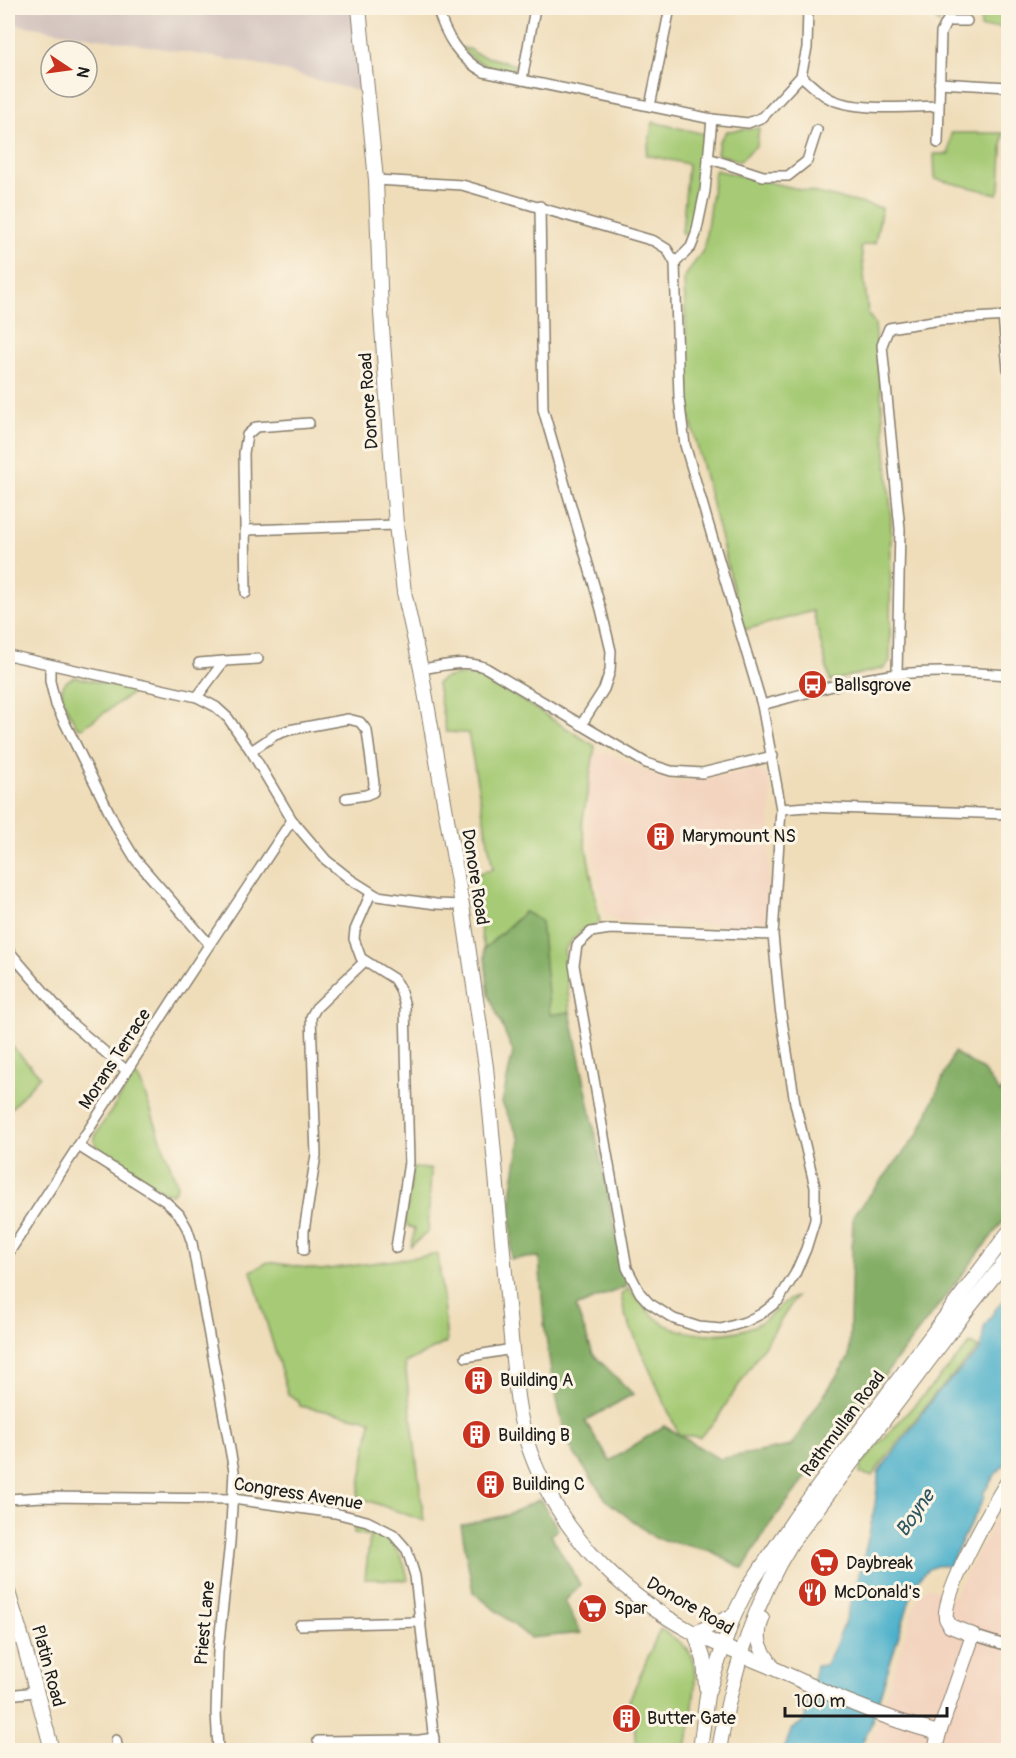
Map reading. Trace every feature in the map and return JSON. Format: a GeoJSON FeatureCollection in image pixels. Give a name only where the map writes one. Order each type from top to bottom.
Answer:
{"type":"FeatureCollection","features":[{"type":"Feature","properties":{"kind":"street","name":"Donore Road"},"geometry":{"type":"LineString","coordinates":[[358,8],[375,180],[381,314],[396,525],[404,592],[421,669],[462,904],[486,1067],[516,1388],[526,1438],[543,1484],[586,1550],[643,1602],[695,1634],[723,1647],[875,1713],[939,1733]]}},
{"type":"Feature","properties":{"kind":"street"},"geometry":{"type":"LineString","coordinates":[[437,8],[444,30],[457,51],[471,65],[484,72],[712,119],[748,123],[763,117],[801,76],[807,48],[808,8]]}},
{"type":"Feature","properties":{"kind":"street"},"geometry":{"type":"LineString","coordinates":[[522,80],[535,8]]}},
{"type":"Feature","properties":{"kind":"street"},"geometry":{"type":"LineString","coordinates":[[650,106],[670,8]]}},
{"type":"Feature","properties":{"kind":"street"},"geometry":{"type":"LineString","coordinates":[[938,143],[941,33],[947,21],[967,21]]}},
{"type":"Feature","properties":{"kind":"street"},"geometry":{"type":"LineString","coordinates":[[801,76],[827,98],[844,104],[903,108],[938,106]]}},
{"type":"Feature","properties":{"kind":"street"},"geometry":{"type":"LineString","coordinates":[[939,83],[1008,87]]}},
{"type":"Feature","properties":{"kind":"street"},"geometry":{"type":"LineString","coordinates":[[675,262],[691,247],[696,234],[705,190],[712,119]]}},
{"type":"Feature","properties":{"kind":"street"},"geometry":{"type":"LineString","coordinates":[[708,158],[763,176],[788,176],[807,161],[817,130]]}},
{"type":"Feature","properties":{"kind":"street"},"geometry":{"type":"LineString","coordinates":[[375,180],[462,185],[540,206],[654,241],[667,249],[675,262],[679,398],[685,445],[762,705],[773,756],[781,809],[772,935],[780,1008],[795,1103],[815,1187],[815,1220],[806,1249],[795,1274],[778,1301],[746,1322],[721,1329],[699,1327],[674,1319],[649,1304],[640,1293],[627,1268],[574,964],[577,945],[591,932],[610,929],[772,935]]}},
{"type":"Feature","properties":{"kind":"street"},"geometry":{"type":"LineString","coordinates":[[540,206],[543,409],[598,597],[611,651],[610,671],[604,689],[581,725]]}},
{"type":"Feature","properties":{"kind":"street"},"geometry":{"type":"LineString","coordinates":[[897,674],[900,529],[882,345],[889,328],[940,320],[1006,316],[1008,369]]}},
{"type":"Feature","properties":{"kind":"street"},"geometry":{"type":"LineString","coordinates":[[246,593],[244,453],[247,435],[256,427],[309,423]]}},
{"type":"Feature","properties":{"kind":"street"},"geometry":{"type":"LineString","coordinates":[[246,530],[396,525]]}},
{"type":"Feature","properties":{"kind":"street"},"geometry":{"type":"LineString","coordinates":[[8,655],[197,697],[216,707],[251,751],[292,820],[326,860],[371,893],[436,904],[462,904]]}},
{"type":"Feature","properties":{"kind":"street"},"geometry":{"type":"LineString","coordinates":[[199,663],[258,659]]}},
{"type":"Feature","properties":{"kind":"street"},"geometry":{"type":"LineString","coordinates":[[197,697],[224,661]]}},
{"type":"Feature","properties":{"kind":"street"},"geometry":{"type":"LineString","coordinates":[[421,669],[475,663],[646,763],[671,771],[702,773],[773,756]]}},
{"type":"Feature","properties":{"kind":"street"},"geometry":{"type":"LineString","coordinates":[[50,666],[50,681],[56,705],[118,832],[136,860],[209,944]]}},
{"type":"Feature","properties":{"kind":"street"},"geometry":{"type":"LineString","coordinates":[[762,705],[825,688],[897,674],[958,671],[1008,675]]}},
{"type":"Feature","properties":{"kind":"street"},"geometry":{"type":"LineString","coordinates":[[251,751],[275,735],[289,730],[348,720],[360,722],[367,731],[374,783],[373,792],[346,798]]}},
{"type":"Feature","properties":{"kind":"street"},"geometry":{"type":"LineString","coordinates":[[781,809],[807,807],[1008,814]]}},
{"type":"Feature","properties":{"kind":"street","name":"Morans Terrace"},"geometry":{"type":"LineString","coordinates":[[8,1254],[292,820]]}},
{"type":"Feature","properties":{"kind":"street"},"geometry":{"type":"LineString","coordinates":[[371,893],[355,930],[354,939],[357,949],[361,958],[394,979],[405,1006],[409,1162],[396,1248]]}},
{"type":"Feature","properties":{"kind":"street"},"geometry":{"type":"LineString","coordinates":[[8,950],[71,1023],[127,1071]]}},
{"type":"Feature","properties":{"kind":"street"},"geometry":{"type":"LineString","coordinates":[[304,1250],[304,1231],[316,1155],[311,1017],[316,1008],[365,961]]}},
{"type":"Feature","properties":{"kind":"street","name":"Priest Lane"},"geometry":{"type":"LineString","coordinates":[[78,1146],[165,1202],[179,1214],[187,1227],[192,1243],[234,1471],[218,1651],[216,1712],[218,1750]]}},
{"type":"Feature","properties":{"kind":"street","name":"Rathmullan Road"},"geometry":{"type":"LineString","coordinates":[[707,1695],[734,1615],[747,1589],[797,1515],[1008,1233]]}},
{"type":"Feature","properties":{"kind":"street","name":"Rathmullan Road"},"geometry":{"type":"LineString","coordinates":[[719,1750],[732,1685],[774,1572],[792,1542],[1008,1258]]}},
{"type":"Feature","properties":{"kind":"street"},"geometry":{"type":"LineString","coordinates":[[466,1357],[512,1349]]}},
{"type":"Feature","properties":{"kind":"street"},"geometry":{"type":"LineString","coordinates":[[1008,1481],[993,1504],[950,1592],[946,1617],[950,1626],[1008,1646]]}},
{"type":"Feature","properties":{"kind":"street","name":"Congress Avenue"},"geometry":{"type":"LineString","coordinates":[[8,1499],[43,1497],[233,1499],[335,1513],[367,1521],[393,1534],[406,1550],[411,1562],[421,1622],[435,1750]]}},
{"type":"Feature","properties":{"kind":"street"},"geometry":{"type":"LineString","coordinates":[[773,1668],[764,1654],[757,1633],[774,1589],[774,1572]]}},
{"type":"Feature","properties":{"kind":"street","name":"Platin Road"},"geometry":{"type":"LineString","coordinates":[[8,1592],[52,1750]]}},
{"type":"Feature","properties":{"kind":"street"},"geometry":{"type":"LineString","coordinates":[[700,1750],[707,1695],[704,1660],[695,1634],[734,1615]]}},
{"type":"Feature","properties":{"kind":"street"},"geometry":{"type":"LineString","coordinates":[[300,1625],[421,1622]]}},
{"type":"Feature","properties":{"kind":"street"},"geometry":{"type":"LineString","coordinates":[[935,1750],[973,1635]]}},
{"type":"Feature","properties":{"kind":"street"},"geometry":{"type":"LineString","coordinates":[[8,1695],[35,1692]]}},
{"type":"Feature","properties":{"kind":"street"},"geometry":{"type":"LineString","coordinates":[[318,1741],[434,1738]]}},
{"type":"Feature","properties":{"kind":"street"},"geometry":{"type":"LineString","coordinates":[[116,1740],[118,1750]]}},
{"type":"Feature","properties":{"kind":"shaded area"},"geometry":{"type":"Polygon","coordinates":[[[8,8],[355,8],[368,94],[262,65],[8,23],[8,8]]]}},
{"type":"Feature","properties":{"kind":"shaded area"},"geometry":{"type":"Polygon","coordinates":[[[599,751],[609,753],[654,775],[678,782],[755,770],[763,772],[769,778],[771,792],[765,922],[754,926],[617,921],[605,913],[590,833],[588,787],[592,760],[599,751]]]}},
{"type":"Feature","properties":{"kind":"shaded area"},"geometry":{"type":"Polygon","coordinates":[[[1008,1496],[1008,1750],[868,1750],[919,1593],[929,1587],[953,1597],[1008,1496]]]}},
{"type":"Feature","properties":{"kind":"green space"},"geometry":{"type":"Polygon","coordinates":[[[931,8],[1004,8],[1005,27],[981,28],[981,16],[977,16],[974,11],[944,11],[939,23],[932,15],[931,8]]]}},
{"type":"Feature","properties":{"kind":"green space"},"geometry":{"type":"Polygon","coordinates":[[[461,48],[517,65],[510,71],[489,67],[461,48]]]}},
{"type":"Feature","properties":{"kind":"green space"},"geometry":{"type":"Polygon","coordinates":[[[653,122],[705,134],[690,234],[682,233],[688,164],[646,155],[653,122]]]}},
{"type":"Feature","properties":{"kind":"green space"},"geometry":{"type":"Polygon","coordinates":[[[759,128],[757,145],[740,161],[717,154],[719,141],[727,131],[759,128]]]}},
{"type":"Feature","properties":{"kind":"green space"},"geometry":{"type":"Polygon","coordinates":[[[951,133],[1003,133],[1000,189],[997,194],[935,179],[934,154],[949,154],[951,133]]]}},
{"type":"Feature","properties":{"kind":"green space"},"geometry":{"type":"Polygon","coordinates":[[[715,170],[882,208],[875,243],[861,246],[868,314],[875,324],[891,510],[890,661],[884,668],[830,681],[813,611],[744,630],[689,414],[684,278],[704,249],[715,170]]]}},
{"type":"Feature","properties":{"kind":"green space"},"geometry":{"type":"Polygon","coordinates":[[[456,675],[483,676],[595,746],[582,825],[600,923],[579,933],[564,950],[570,1012],[550,1015],[524,912],[484,949],[471,876],[493,869],[468,733],[446,732],[437,684],[442,679],[456,675]]]}},
{"type":"Feature","properties":{"kind":"green space"},"geometry":{"type":"Polygon","coordinates":[[[75,677],[131,689],[131,694],[82,728],[77,727],[63,699],[62,692],[67,681],[75,677]]]}},
{"type":"Feature","properties":{"kind":"green space"},"geometry":{"type":"Polygon","coordinates":[[[525,912],[541,921],[550,1015],[570,1012],[627,1286],[576,1307],[593,1354],[633,1394],[585,1421],[610,1461],[664,1426],[719,1459],[791,1446],[849,1357],[853,1216],[919,1133],[954,1052],[983,1070],[1000,1093],[1008,1079],[1008,1215],[767,1528],[743,1569],[711,1551],[655,1538],[607,1501],[566,1439],[552,1378],[544,1323],[539,1257],[511,1259],[512,1188],[520,1140],[502,1103],[513,1052],[489,995],[484,949],[525,912]]]}},
{"type":"Feature","properties":{"kind":"green space"},"geometry":{"type":"Polygon","coordinates":[[[8,1042],[40,1076],[8,1112],[8,1042]]]}},
{"type":"Feature","properties":{"kind":"green space"},"geometry":{"type":"Polygon","coordinates":[[[134,1077],[138,1078],[141,1083],[177,1184],[172,1194],[164,1192],[97,1149],[94,1140],[134,1077]]]}},
{"type":"Feature","properties":{"kind":"green space"},"geometry":{"type":"Polygon","coordinates":[[[413,1168],[431,1169],[428,1232],[411,1246],[415,1229],[407,1226],[405,1220],[413,1168]]]}},
{"type":"Feature","properties":{"kind":"green space"},"geometry":{"type":"Polygon","coordinates":[[[438,1254],[447,1342],[405,1363],[424,1521],[358,1497],[371,1420],[300,1406],[298,1400],[288,1394],[251,1271],[268,1262],[321,1270],[438,1254]]]}},
{"type":"Feature","properties":{"kind":"green space"},"geometry":{"type":"Polygon","coordinates":[[[628,1289],[657,1319],[668,1326],[694,1333],[709,1334],[739,1331],[752,1327],[763,1321],[786,1301],[796,1297],[716,1420],[700,1437],[679,1435],[625,1315],[621,1295],[628,1289]]]}},
{"type":"Feature","properties":{"kind":"green space"},"geometry":{"type":"Polygon","coordinates":[[[971,1343],[979,1348],[934,1395],[872,1476],[860,1474],[861,1465],[877,1446],[971,1343]]]}},
{"type":"Feature","properties":{"kind":"green space"},"geometry":{"type":"Polygon","coordinates":[[[540,1499],[558,1529],[551,1535],[580,1585],[565,1601],[581,1633],[530,1638],[473,1592],[461,1525],[507,1515],[540,1499]]]}},
{"type":"Feature","properties":{"kind":"green space"},"geometry":{"type":"Polygon","coordinates":[[[354,1526],[376,1533],[391,1543],[402,1558],[408,1580],[365,1579],[370,1536],[354,1533],[354,1526]]]}},
{"type":"Feature","properties":{"kind":"green space"},"geometry":{"type":"Polygon","coordinates":[[[660,1629],[684,1646],[692,1659],[695,1684],[686,1750],[636,1750],[634,1718],[629,1715],[629,1701],[660,1629]]]}},
{"type":"Feature","properties":{"kind":"water","name":"Boyne"},"geometry":{"type":"Polygon","coordinates":[[[1008,1295],[1008,1461],[994,1476],[983,1494],[985,1496],[949,1566],[932,1567],[914,1587],[870,1727],[858,1750],[784,1750],[792,1728],[804,1722],[816,1666],[825,1665],[842,1628],[867,1542],[877,1491],[878,1473],[935,1396],[981,1349],[984,1327],[1008,1295]]]}},
{"type":"Feature","properties":{"kind":"place","name":"Ballsgrove"},"geometry":{"type":"Point","coordinates":[813,685]}},
{"type":"Feature","properties":{"kind":"place","name":"Marymount NS"},"geometry":{"type":"Point","coordinates":[661,836]}},
{"type":"Feature","properties":{"kind":"place","name":"Building A"},"geometry":{"type":"Point","coordinates":[479,1380]}},
{"type":"Feature","properties":{"kind":"place","name":"Building B"},"geometry":{"type":"Point","coordinates":[477,1435]}},
{"type":"Feature","properties":{"kind":"place","name":"Building C"},"geometry":{"type":"Point","coordinates":[491,1484]}},
{"type":"Feature","properties":{"kind":"place","name":"Daybreak"},"geometry":{"type":"Point","coordinates":[825,1563]}},
{"type":"Feature","properties":{"kind":"place","name":"McDonald's"},"geometry":{"type":"Point","coordinates":[813,1592]}},
{"type":"Feature","properties":{"kind":"place","name":"Spar"},"geometry":{"type":"Point","coordinates":[593,1608]}},
{"type":"Feature","properties":{"kind":"place","name":"Butter Gate"},"geometry":{"type":"Point","coordinates":[626,1718]}}]}
